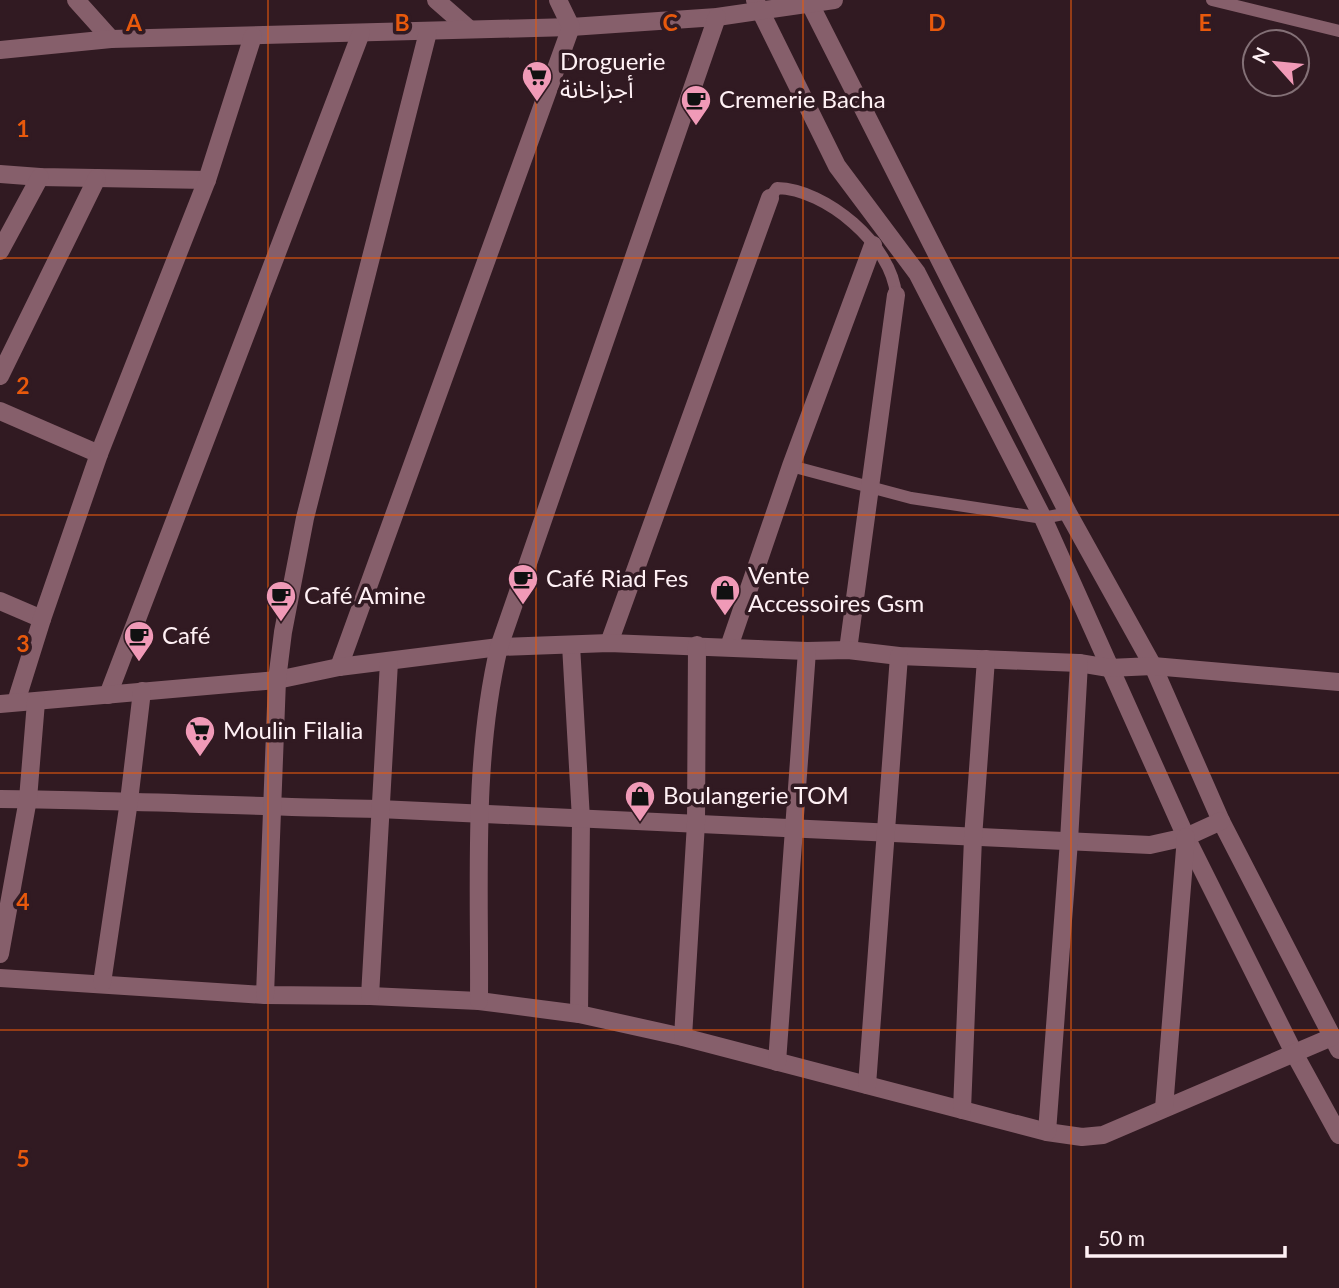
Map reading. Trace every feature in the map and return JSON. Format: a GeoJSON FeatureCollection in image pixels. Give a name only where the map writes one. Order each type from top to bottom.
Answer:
{"type":"FeatureCollection","features":[{"type":"Feature","properties":{"kind":"street"},"geometry":{"type":"LineString","coordinates":[[76,0],[111,39]]}},
{"type":"Feature","properties":{"kind":"street"},"geometry":{"type":"LineString","coordinates":[[436,0],[468,28]]}},
{"type":"Feature","properties":{"kind":"street"},"geometry":{"type":"LineString","coordinates":[[339,667],[571,27],[558,0]]}},
{"type":"Feature","properties":{"kind":"street"},"geometry":{"type":"LineString","coordinates":[[0,50],[111,39],[571,27],[718,17],[757,6],[834,0]]}},
{"type":"Feature","properties":{"kind":"street"},"geometry":{"type":"LineString","coordinates":[[0,978],[265,995],[479,1001],[579,1014],[682,1037],[1046,1132],[1082,1137],[1103,1135],[1294,1053],[1336,1044],[1222,821],[1153,666],[1068,513],[809,2]]}},
{"type":"Feature","properties":{"kind":"street"},"geometry":{"type":"LineString","coordinates":[[757,6],[836,166],[917,274],[1043,518],[1186,837],[1294,1053],[1339,1135]]}},
{"type":"Feature","properties":{"kind":"street"},"geometry":{"type":"LineString","coordinates":[[479,1001],[485,722],[499,647],[718,17]]}},
{"type":"Feature","properties":{"kind":"street"},"geometry":{"type":"LineString","coordinates":[[265,995],[276,680],[283,632],[305,518],[428,32]]}},
{"type":"Feature","properties":{"kind":"street"},"geometry":{"type":"LineString","coordinates":[[108,695],[361,33]]}},
{"type":"Feature","properties":{"kind":"street"},"geometry":{"type":"LineString","coordinates":[[253,36],[207,180],[99,454],[42,619],[8,703],[276,680],[339,667],[499,647],[609,643],[807,651],[848,650],[900,656],[1079,663],[1109,667],[1153,666],[1339,682]]}},
{"type":"Feature","properties":{"kind":"street"},"geometry":{"type":"LineString","coordinates":[[0,174],[207,180]]}},
{"type":"Feature","properties":{"kind":"street"},"geometry":{"type":"LineString","coordinates":[[0,251],[40,177]]}},
{"type":"Feature","properties":{"kind":"street"},"geometry":{"type":"LineString","coordinates":[[0,376],[97,178]]}},
{"type":"Feature","properties":{"kind":"street"},"geometry":{"type":"LineString","coordinates":[[609,643],[770,198]]}},
{"type":"Feature","properties":{"kind":"street"},"geometry":{"type":"LineString","coordinates":[[729,647],[791,466],[873,245]]}},
{"type":"Feature","properties":{"kind":"street"},"geometry":{"type":"LineString","coordinates":[[848,650],[868,488],[897,295]]}},
{"type":"Feature","properties":{"kind":"street"},"geometry":{"type":"LineString","coordinates":[[0,411],[99,454]]}},
{"type":"Feature","properties":{"kind":"street"},"geometry":{"type":"LineString","coordinates":[[0,601],[42,619]]}},
{"type":"Feature","properties":{"kind":"street"},"geometry":{"type":"LineString","coordinates":[[571,645],[581,818],[579,1014]]}},
{"type":"Feature","properties":{"kind":"street"},"geometry":{"type":"LineString","coordinates":[[682,1037],[696,823],[697,645]]}},
{"type":"Feature","properties":{"kind":"street"},"geometry":{"type":"LineString","coordinates":[[777,1062],[807,651]]}},
{"type":"Feature","properties":{"kind":"street"},"geometry":{"type":"LineString","coordinates":[[867,1085],[900,656]]}},
{"type":"Feature","properties":{"kind":"street"},"geometry":{"type":"LineString","coordinates":[[962,1111],[973,838],[986,659]]}},
{"type":"Feature","properties":{"kind":"street"},"geometry":{"type":"LineString","coordinates":[[370,996],[389,662]]}},
{"type":"Feature","properties":{"kind":"street"},"geometry":{"type":"LineString","coordinates":[[1046,1132],[1069,841],[1079,663]]}},
{"type":"Feature","properties":{"kind":"street"},"geometry":{"type":"LineString","coordinates":[[102,984],[142,691]]}},
{"type":"Feature","properties":{"kind":"street"},"geometry":{"type":"LineString","coordinates":[[0,954],[28,799],[36,702]]}},
{"type":"Feature","properties":{"kind":"street"},"geometry":{"type":"LineString","coordinates":[[0,799],[379,809],[1150,845],[1186,837],[1222,821]]}},
{"type":"Feature","properties":{"kind":"street"},"geometry":{"type":"LineString","coordinates":[[1164,1108],[1186,837]]}},
{"type":"Feature","properties":{"kind":"lane"},"geometry":{"type":"LineString","coordinates":[[1212,0],[1339,32]]}},
{"type":"Feature","properties":{"kind":"lane"},"geometry":{"type":"LineString","coordinates":[[770,198],[777,188],[788,188],[807,194],[830,206],[858,227],[891,270],[897,295]]}},
{"type":"Feature","properties":{"kind":"lane"},"geometry":{"type":"LineString","coordinates":[[791,466],[911,498],[1043,518],[1068,513]]}},
{"type":"Feature","properties":{"kind":"place","name":"Droguerie أجزاخانة"},"geometry":{"type":"Point","coordinates":[537,103]}},
{"type":"Feature","properties":{"kind":"place","name":"Cremerie Bacha"},"geometry":{"type":"Point","coordinates":[696,127]}},
{"type":"Feature","properties":{"kind":"place","name":"Café Riad Fes"},"geometry":{"type":"Point","coordinates":[523,606]}},
{"type":"Feature","properties":{"kind":"place","name":"Vente Accessoires Gsm"},"geometry":{"type":"Point","coordinates":[725,617]}},
{"type":"Feature","properties":{"kind":"place","name":"Café Amine"},"geometry":{"type":"Point","coordinates":[281,623]}},
{"type":"Feature","properties":{"kind":"place","name":"Café"},"geometry":{"type":"Point","coordinates":[139,663]}},
{"type":"Feature","properties":{"kind":"place","name":"Moulin Filalia"},"geometry":{"type":"Point","coordinates":[200,758]}},
{"type":"Feature","properties":{"kind":"place","name":"Boulangerie TOM"},"geometry":{"type":"Point","coordinates":[640,823]}}]}
